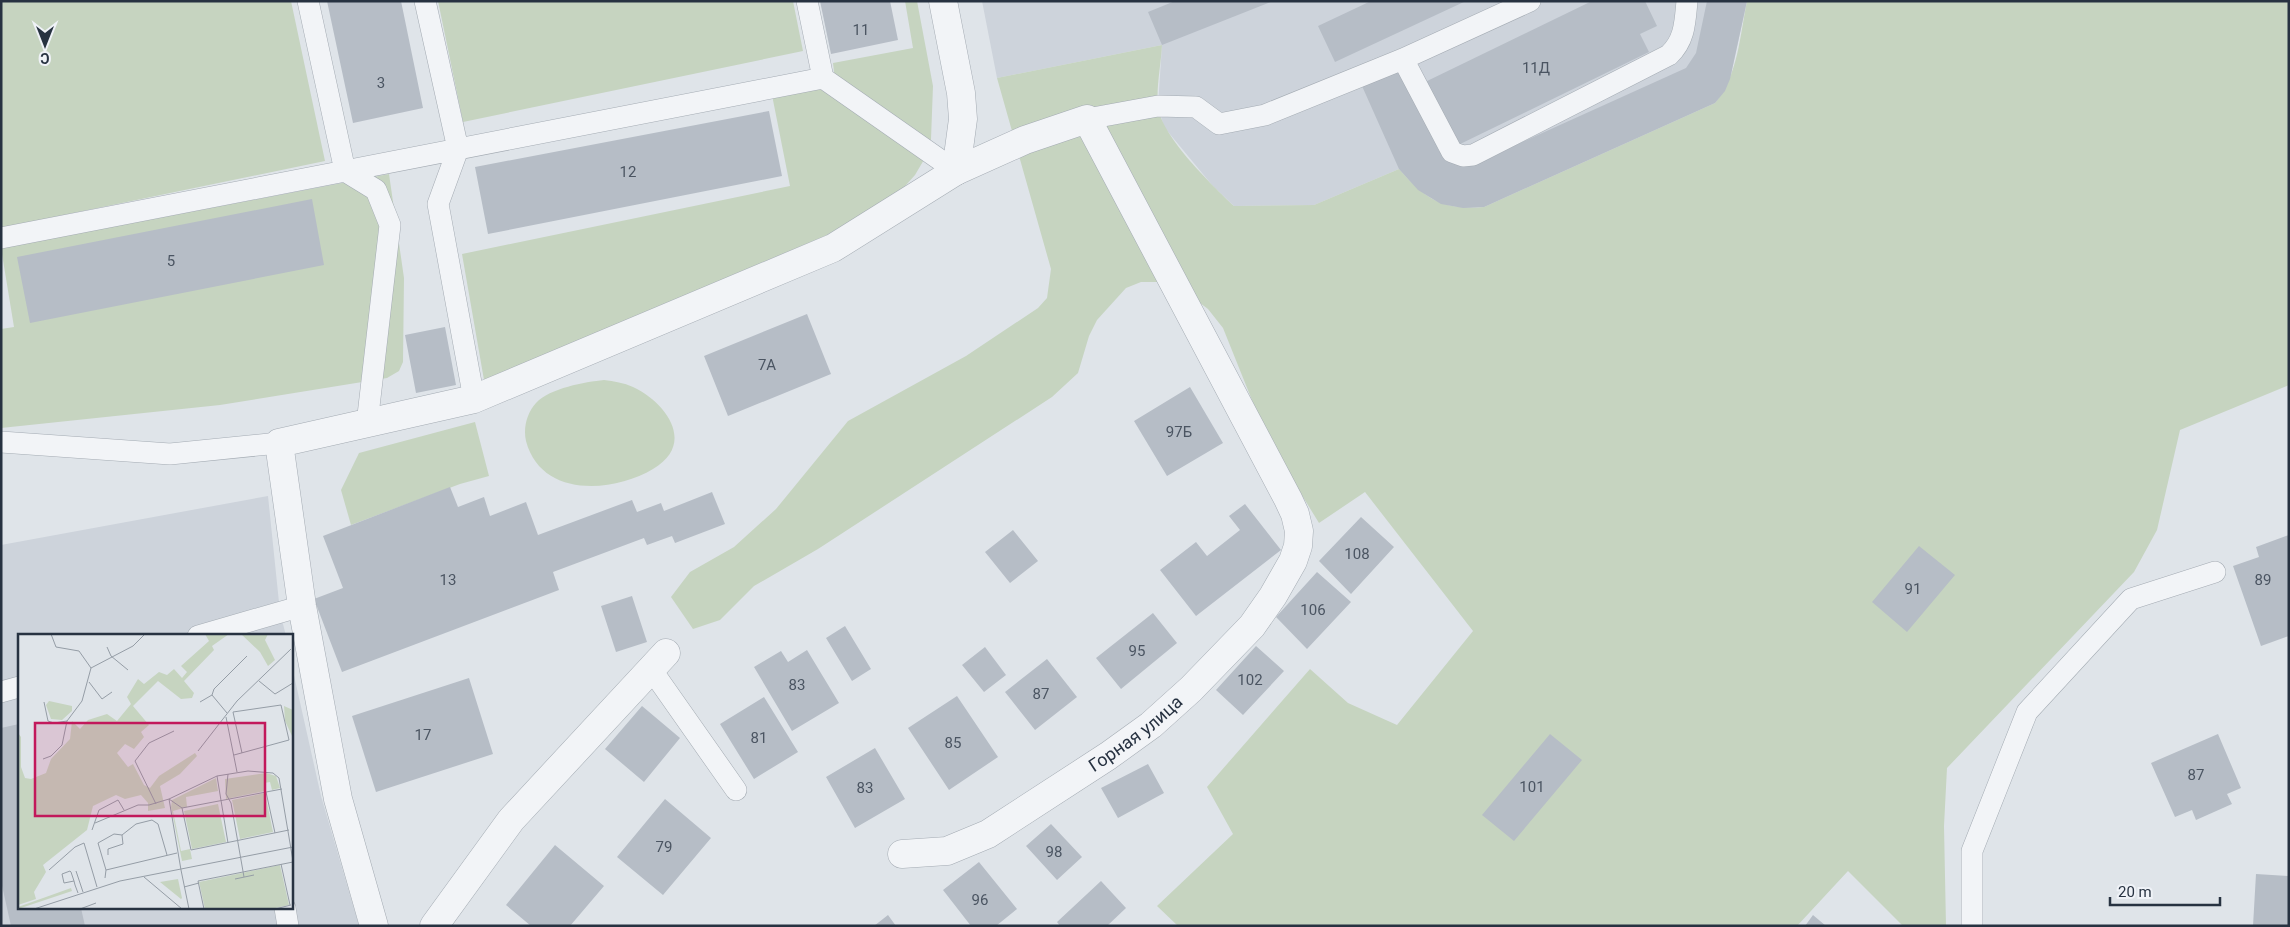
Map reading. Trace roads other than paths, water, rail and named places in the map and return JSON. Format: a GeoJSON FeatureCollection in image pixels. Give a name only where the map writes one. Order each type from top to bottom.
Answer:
{"type":"FeatureCollection","features":[{"type":"Feature","properties":{"kind":"street"},"geometry":{"type":"LineString","coordinates":[[943,1],[961,94],[962,110],[956,170]]}},
{"type":"Feature","properties":{"kind":"street"},"geometry":{"type":"LineString","coordinates":[[374,926],[338,799],[302,606],[279,443],[474,399],[832,248],[956,170],[1025,140],[1087,119]]}},
{"type":"Feature","properties":{"kind":"street","name":"Горная улица"},"geometry":{"type":"LineString","coordinates":[[902,854],[929,854],[947,851],[988,834],[1108,756],[1151,725],[1191,689],[1263,612],[1293,561],[1298,546],[1299,531],[1295,514],[1288,499],[1087,119]]}},
{"type":"Feature","properties":{"kind":"street"},"geometry":{"type":"LineString","coordinates":[[434,926],[511,820],[659,661]]}},
{"type":"Feature","properties":{"kind":"lane"},"geometry":{"type":"LineString","coordinates":[[308,1],[345,170],[376,190],[390,225],[367,424]]}},
{"type":"Feature","properties":{"kind":"lane"},"geometry":{"type":"LineString","coordinates":[[425,1],[458,148],[438,204],[474,399]]}},
{"type":"Feature","properties":{"kind":"lane"},"geometry":{"type":"LineString","coordinates":[[807,1],[823,78],[956,170]]}},
{"type":"Feature","properties":{"kind":"lane"},"geometry":{"type":"LineString","coordinates":[[1087,119],[1158,106],[1196,107],[1219,124],[1265,115],[1403,59],[1530,1]]}},
{"type":"Feature","properties":{"kind":"lane"},"geometry":{"type":"LineString","coordinates":[[1403,59],[1452,152],[1463,156],[1473,155],[1669,55],[1676,48],[1685,26],[1687,1]]}},
{"type":"Feature","properties":{"kind":"lane"},"geometry":{"type":"LineString","coordinates":[[1,238],[823,78]]}},
{"type":"Feature","properties":{"kind":"lane"},"geometry":{"type":"LineString","coordinates":[[1,442],[170,454],[279,443]]}},
{"type":"Feature","properties":{"kind":"lane"},"geometry":{"type":"LineString","coordinates":[[1972,926],[1972,851],[2027,712],[2131,599],[2215,572]]}},
{"type":"Feature","properties":{"kind":"lane"},"geometry":{"type":"LineString","coordinates":[[213,634],[228,632],[302,606]]}},
{"type":"Feature","properties":{"kind":"lane"},"geometry":{"type":"LineString","coordinates":[[659,661],[736,790]]}},
{"type":"Feature","properties":{"kind":"lane"},"geometry":{"type":"LineString","coordinates":[[1,692],[18,687]]}},
{"type":"Feature","properties":{"kind":"lane"},"geometry":{"type":"LineString","coordinates":[[285,910],[288,926]]}}]}
